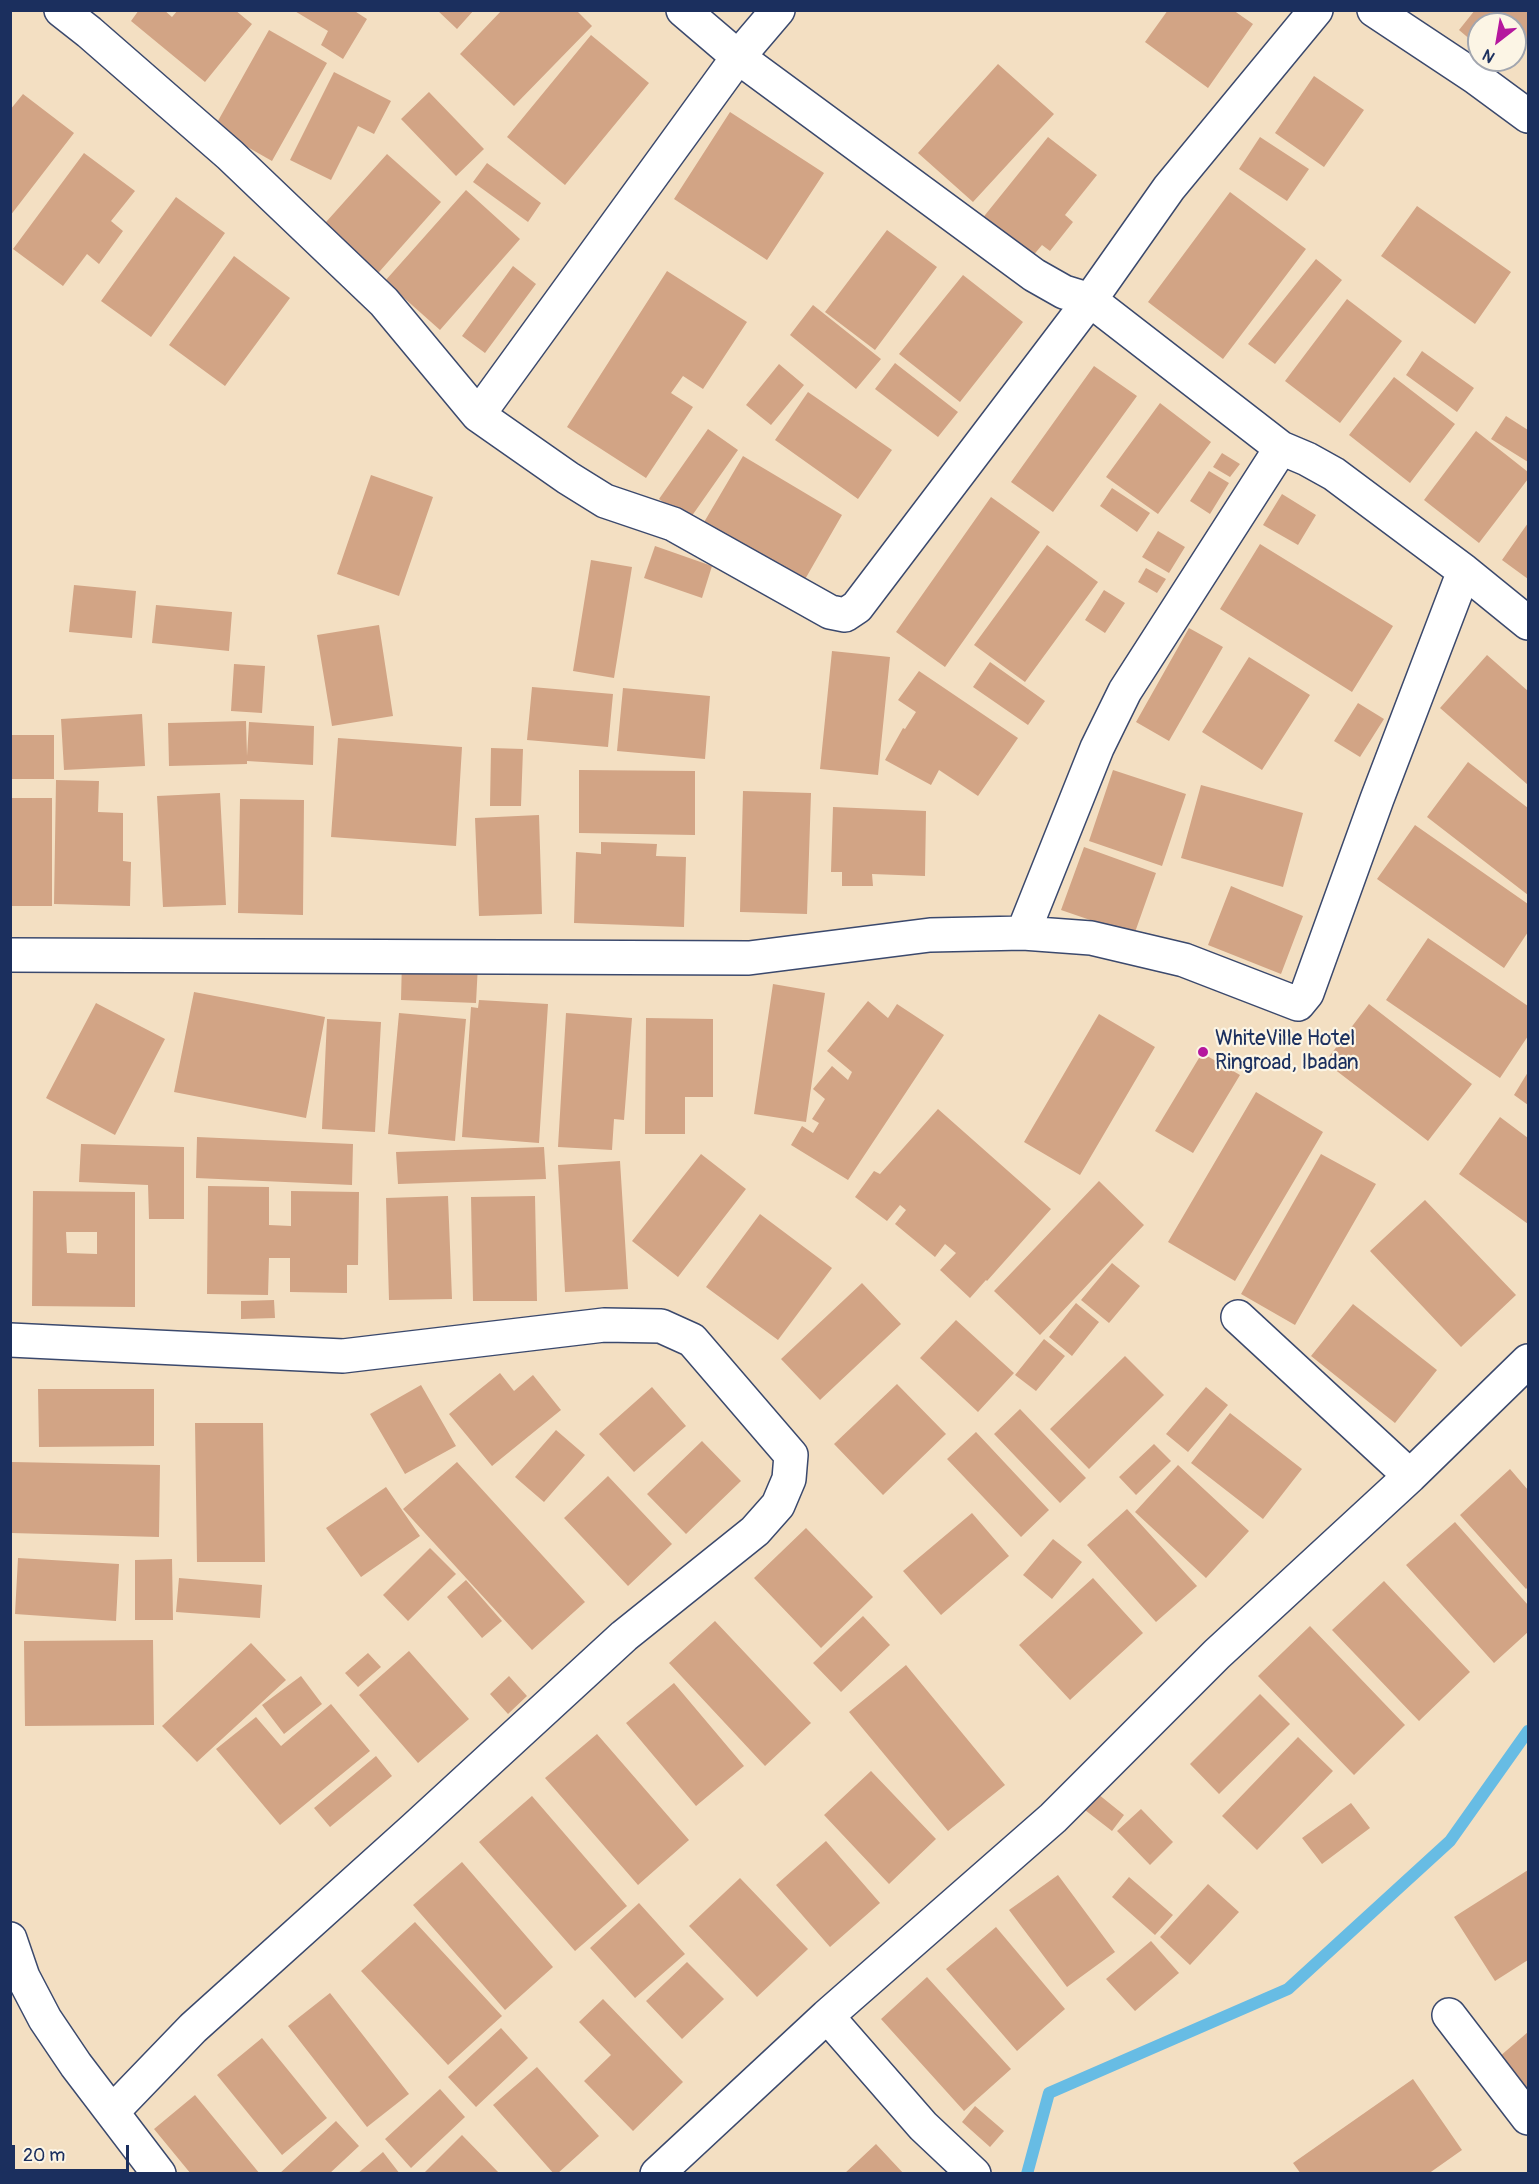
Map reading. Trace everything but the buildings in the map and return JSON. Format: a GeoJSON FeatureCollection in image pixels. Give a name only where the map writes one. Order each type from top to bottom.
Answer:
{"type":"FeatureCollection","features":[{"type":"Feature","properties":{"kind":"street"},"geometry":{"type":"LineString","coordinates":[[61,10],[90,32],[230,155],[384,302],[478,415],[605,501],[673,524],[819,607],[845,615],[857,607],[1090,300],[1169,188],[1316,10]]}},
{"type":"Feature","properties":{"kind":"street"},"geometry":{"type":"LineString","coordinates":[[683,10],[738,57],[1034,275],[1064,292],[1090,300],[1281,448],[1334,474],[1528,623]]}},
{"type":"Feature","properties":{"kind":"street"},"geometry":{"type":"LineString","coordinates":[[478,415],[738,57],[778,10]]}},
{"type":"Feature","properties":{"kind":"street"},"geometry":{"type":"LineString","coordinates":[[1374,10],[1475,77],[1528,116]]}},
{"type":"Feature","properties":{"kind":"street"},"geometry":{"type":"LineString","coordinates":[[1023,933],[1097,748],[1125,691],[1281,448]]}},
{"type":"Feature","properties":{"kind":"street"},"geometry":{"type":"LineString","coordinates":[[10,955],[749,958],[930,935],[1023,933],[1091,938],[1184,960],[1298,1004],[1307,993],[1377,799],[1464,572]]}},
{"type":"Feature","properties":{"kind":"street"},"geometry":{"type":"LineString","coordinates":[[1238,1317],[1410,1476]]}},
{"type":"Feature","properties":{"kind":"street"},"geometry":{"type":"LineString","coordinates":[[10,1340],[343,1356],[604,1325],[661,1326],[692,1340],[791,1455],[789,1479],[778,1505],[754,1531],[624,1636],[193,2028],[112,2112]]}},
{"type":"Feature","properties":{"kind":"street"},"geometry":{"type":"LineString","coordinates":[[657,2174],[827,2016],[1053,1818],[1217,1654],[1410,1476],[1528,1361]]}},
{"type":"Feature","properties":{"kind":"street"},"geometry":{"type":"LineString","coordinates":[[10,1939],[23,1977],[45,2019],[76,2065],[159,2174]]}},
{"type":"Feature","properties":{"kind":"street"},"geometry":{"type":"LineString","coordinates":[[1449,2015],[1528,2118]]}},
{"type":"Feature","properties":{"kind":"street"},"geometry":{"type":"LineString","coordinates":[[827,2016],[923,2126],[974,2174]]}},
{"type":"Feature","properties":{"kind":"waterway"},"geometry":{"type":"LineString","coordinates":[[1027,2174],[1049,2093],[1288,1989],[1450,1841],[1528,1731]]}},
{"type":"Feature","properties":{"kind":"place","name":"WhiteVille Hotel Ringroad, Ibadan"},"geometry":{"type":"Point","coordinates":[1203,1052]}}]}
